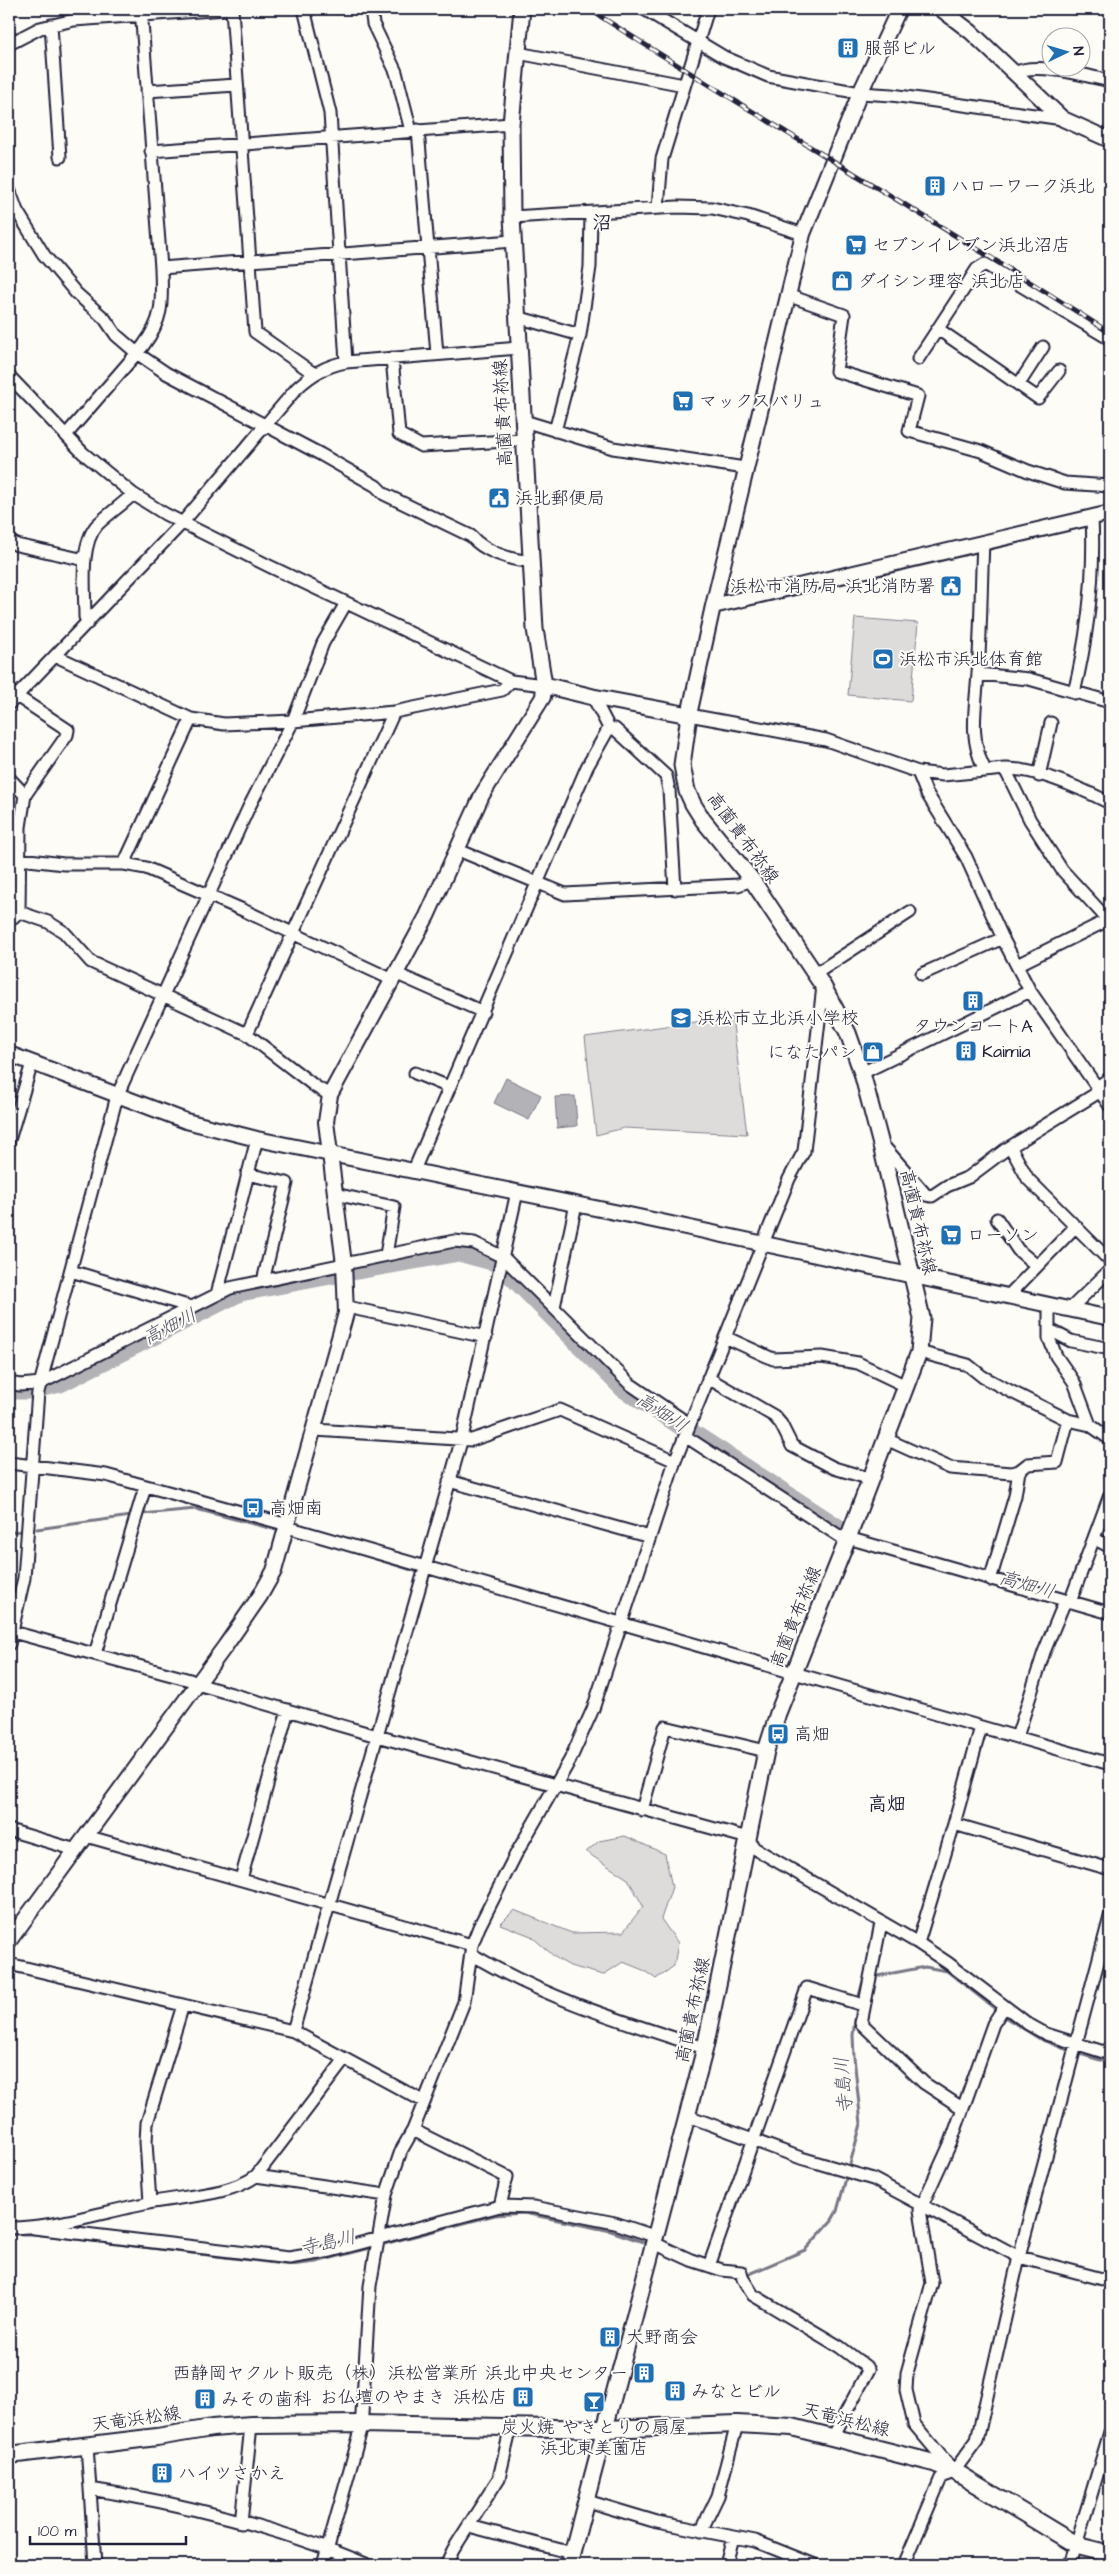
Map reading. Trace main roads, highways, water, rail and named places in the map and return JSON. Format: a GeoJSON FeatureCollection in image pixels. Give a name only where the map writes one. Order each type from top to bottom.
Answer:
{"type":"FeatureCollection","features":[{"type":"Feature","properties":{"kind":"main road","name":"高薗貴布祢線"},"geometry":{"type":"LineString","coordinates":[[522,9],[511,124],[512,218],[524,421],[523,440],[537,652],[544,684],[593,697],[689,716],[682,756],[687,791],[703,820],[752,880],[819,980],[848,1033],[862,1073],[880,1142],[922,1318],[919,1352],[848,1539],[793,1674],[766,1751],[706,2048],[571,2559]]}},
{"type":"Feature","properties":{"kind":"main road","name":"天竜浜松線"},"geometry":{"type":"LineString","coordinates":[[9,2455],[212,2428],[251,2425],[361,2424],[605,2429],[737,2424],[792,2427],[934,2463],[954,2471],[1078,2546],[1110,2554]]}},
{"type":"Feature","properties":{"kind":"waterway","name":"高畑川"},"geometry":{"type":"LineString","coordinates":[[352,1271],[459,1252],[496,1262]]}},
{"type":"Feature","properties":{"kind":"waterway","name":"高畑川"},"geometry":{"type":"LineString","coordinates":[[508,1272],[623,1388],[838,1528]]}},
{"type":"Feature","properties":{"kind":"waterway","name":"高畑川"},"geometry":{"type":"LineString","coordinates":[[9,1390],[30,1390],[60,1383],[240,1292],[336,1274]]}},
{"type":"Feature","properties":{"kind":"waterway"},"geometry":{"type":"LineString","coordinates":[[142,1514],[196,1509],[281,1531]]}},
{"type":"Feature","properties":{"kind":"waterway"},"geometry":{"type":"LineString","coordinates":[[37,1529],[131,1516]]}},
{"type":"Feature","properties":{"kind":"waterway"},"geometry":{"type":"LineString","coordinates":[[9,1532],[23,1531]]}},
{"type":"Feature","properties":{"kind":"waterway"},"geometry":{"type":"LineString","coordinates":[[354,1552],[418,1572]]}},
{"type":"Feature","properties":{"kind":"waterway","name":"寺島川"},"geometry":{"type":"LineString","coordinates":[[872,1977],[925,1967],[947,1971],[1008,2019],[1040,2039],[1068,2050]]}},
{"type":"Feature","properties":{"kind":"waterway","name":"寺島川"},"geometry":{"type":"LineString","coordinates":[[858,2000],[863,1981],[866,1979]]}},
{"type":"Feature","properties":{"kind":"waterway","name":"寺島川"},"geometry":{"type":"LineString","coordinates":[[744,2276],[805,2250],[832,2220],[837,2211],[861,2124],[853,2035],[857,2006]]}},
{"type":"Feature","properties":{"kind":"waterway","name":"寺島川"},"geometry":{"type":"LineString","coordinates":[[1080,2054],[1110,2063]]}},
{"type":"Feature","properties":{"kind":"waterway","name":"寺島川"},"geometry":{"type":"LineString","coordinates":[[380,2245],[495,2215],[524,2213],[611,2231],[646,2243]]}},
{"type":"Feature","properties":{"kind":"waterway","name":"寺島川"},"geometry":{"type":"LineString","coordinates":[[9,2234],[35,2234],[291,2265],[316,2262],[374,2247]]}},
{"type":"Feature","properties":{"kind":"railway"},"geometry":{"type":"LineString","coordinates":[[589,9],[981,251],[1110,333]]}},
{"type":"Feature","properties":{"kind":"place","name":"服部ビル"},"geometry":{"type":"Point","coordinates":[848,48]}},
{"type":"Feature","properties":{"kind":"place","name":"ハローワーク浜北"},"geometry":{"type":"Point","coordinates":[935,186]}},
{"type":"Feature","properties":{"kind":"place","name":"セブンイレブン浜北沼店"},"geometry":{"type":"Point","coordinates":[856,245]}},
{"type":"Feature","properties":{"kind":"place","name":"ダイシン理容 浜北店"},"geometry":{"type":"Point","coordinates":[842,281]}},
{"type":"Feature","properties":{"kind":"place","name":"マックスバリュ"},"geometry":{"type":"Point","coordinates":[683,401]}},
{"type":"Feature","properties":{"kind":"place","name":"浜北郵便局"},"geometry":{"type":"Point","coordinates":[499,498]}},
{"type":"Feature","properties":{"kind":"place","name":"浜松市消防局 浜北消防署"},"geometry":{"type":"Point","coordinates":[951,586]}},
{"type":"Feature","properties":{"kind":"place","name":"浜松市浜北体育館"},"geometry":{"type":"Point","coordinates":[883,659]}},
{"type":"Feature","properties":{"kind":"place","name":"タウンコートA"},"geometry":{"type":"Point","coordinates":[973,1001]}},
{"type":"Feature","properties":{"kind":"place","name":"浜松市立北浜小学校"},"geometry":{"type":"Point","coordinates":[681,1018]}},
{"type":"Feature","properties":{"kind":"place","name":"Kaimia"},"geometry":{"type":"Point","coordinates":[966,1051]}},
{"type":"Feature","properties":{"kind":"place","name":"になたパン"},"geometry":{"type":"Point","coordinates":[873,1052]}},
{"type":"Feature","properties":{"kind":"place","name":"ローソン"},"geometry":{"type":"Point","coordinates":[951,1235]}},
{"type":"Feature","properties":{"kind":"place","name":"高畑南"},"geometry":{"type":"Point","coordinates":[253,1508]}},
{"type":"Feature","properties":{"kind":"place","name":"高畑"},"geometry":{"type":"Point","coordinates":[778,1734]}},
{"type":"Feature","properties":{"kind":"place","name":"大野商会"},"geometry":{"type":"Point","coordinates":[610,2337]}},
{"type":"Feature","properties":{"kind":"place","name":"西静岡ヤクルト販売（株）浜松営業所 浜北中央センター"},"geometry":{"type":"Point","coordinates":[644,2373]}},
{"type":"Feature","properties":{"kind":"place","name":"みなとビル"},"geometry":{"type":"Point","coordinates":[675,2391]}},
{"type":"Feature","properties":{"kind":"place","name":"お仏壇のやまき 浜松店"},"geometry":{"type":"Point","coordinates":[523,2397]}},
{"type":"Feature","properties":{"kind":"place","name":"みその歯科"},"geometry":{"type":"Point","coordinates":[205,2399]}},
{"type":"Feature","properties":{"kind":"place","name":"炭火焼 やきとりの扇屋 浜北東美薗店"},"geometry":{"type":"Point","coordinates":[594,2402]}},
{"type":"Feature","properties":{"kind":"place","name":"ハイツさかえ"},"geometry":{"type":"Point","coordinates":[162,2473]}},
{"type":"Feature","properties":{"kind":"district","name":"沼"},"geometry":{"type":"Point","coordinates":[602,223]}},
{"type":"Feature","properties":{"kind":"district","name":"高畑"},"geometry":{"type":"Point","coordinates":[887,1804]}}]}
